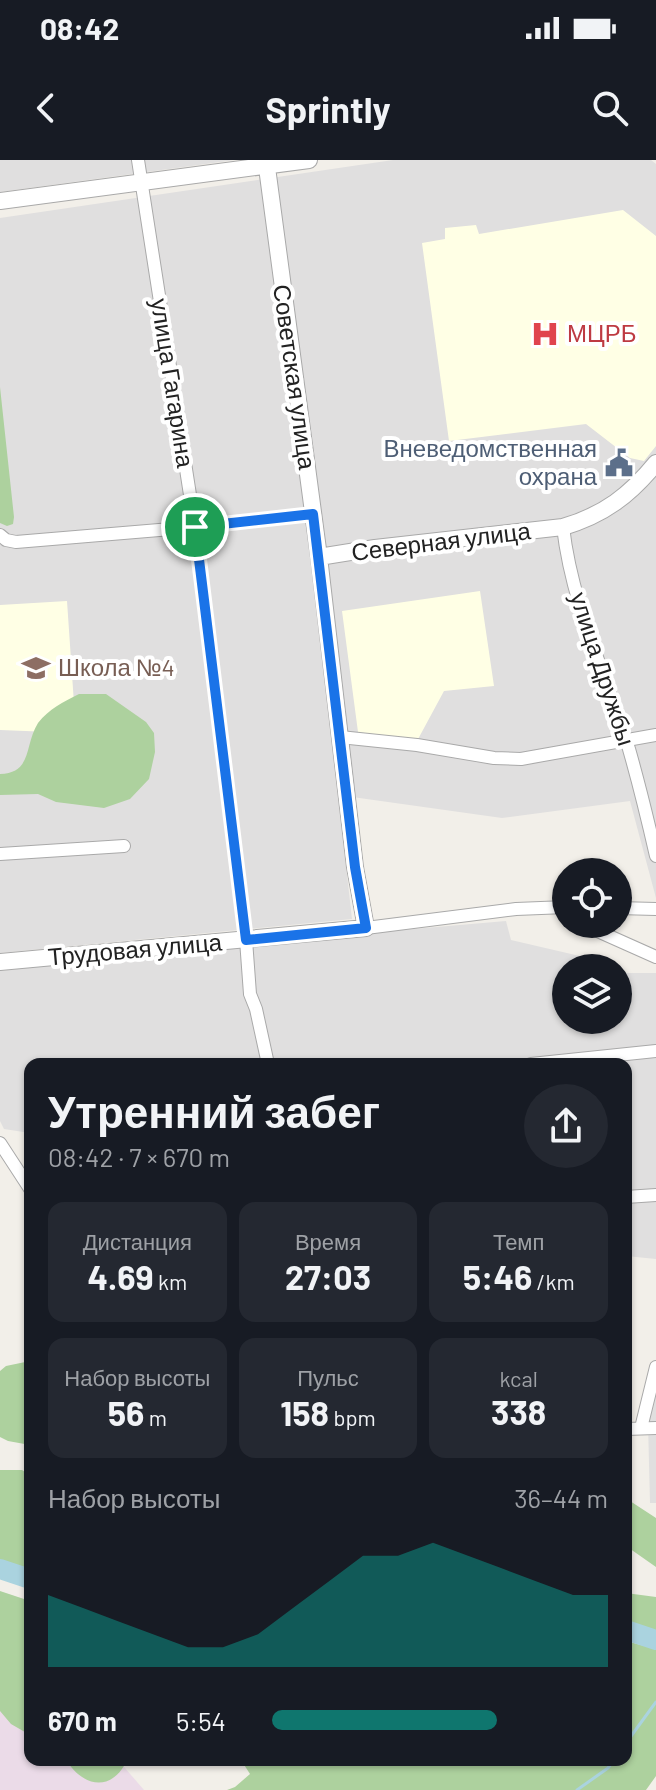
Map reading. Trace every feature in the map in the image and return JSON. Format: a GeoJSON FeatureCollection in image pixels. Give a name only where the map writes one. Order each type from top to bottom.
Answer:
{"type":"FeatureCollection","features":[{"type":"Feature","properties":{"kind":"street","name":"улица Гагарина"},"geometry":{"type":"LineString","coordinates":[[138,160],[195,527],[250,994],[267,1058]]}},
{"type":"Feature","properties":{"kind":"street"},"geometry":{"type":"LineString","coordinates":[[0,201],[142,183],[266,162],[309,160]]}},
{"type":"Feature","properties":{"kind":"street","name":"Советская улица"},"geometry":{"type":"LineString","coordinates":[[266,162],[319,557],[355,867],[366,928]]}},
{"type":"Feature","properties":{"kind":"street","name":"Северная улица"},"geometry":{"type":"LineString","coordinates":[[319,557],[563,527],[589,520],[612,507],[656,463]]}},
{"type":"Feature","properties":{"kind":"street"},"geometry":{"type":"LineString","coordinates":[[0,535],[16,542],[313,514]]}},
{"type":"Feature","properties":{"kind":"street","name":"улица Дружбы"},"geometry":{"type":"LineString","coordinates":[[563,527],[568,566],[626,740],[656,856]]}},
{"type":"Feature","properties":{"kind":"street"},"geometry":{"type":"LineString","coordinates":[[340,737],[521,759],[656,735]]}},
{"type":"Feature","properties":{"kind":"street"},"geometry":{"type":"LineString","coordinates":[[0,854],[124,846]]}},
{"type":"Feature","properties":{"kind":"street"},"geometry":{"type":"LineString","coordinates":[[545,906],[552,909]]}},
{"type":"Feature","properties":{"kind":"street"},"geometry":{"type":"LineString","coordinates":[[366,928],[552,906]]}},
{"type":"Feature","properties":{"kind":"street"},"geometry":{"type":"LineString","coordinates":[[632,908],[656,909]]}},
{"type":"Feature","properties":{"kind":"street","name":"Трудовая улица"},"geometry":{"type":"LineString","coordinates":[[0,962],[366,928]]}},
{"type":"Feature","properties":{"kind":"street"},"geometry":{"type":"LineString","coordinates":[[613,938],[656,957]]}},
{"type":"Feature","properties":{"kind":"street"},"geometry":{"type":"LineString","coordinates":[[589,1058],[656,1051]]}},
{"type":"Feature","properties":{"kind":"street"},"geometry":{"type":"LineString","coordinates":[[0,1143],[24,1180]]}},
{"type":"Feature","properties":{"kind":"street"},"geometry":{"type":"LineString","coordinates":[[632,1197],[656,1195]]}},
{"type":"Feature","properties":{"kind":"street"},"geometry":{"type":"LineString","coordinates":[[641,1428],[656,1367]]}},
{"type":"Feature","properties":{"kind":"street"},"geometry":{"type":"LineString","coordinates":[[632,1429],[656,1428]]}},
{"type":"Feature","properties":{"kind":"shaded area"},"geometry":{"type":"Polygon","coordinates":[[[0,160],[235,160],[0,192],[0,160]]]}},
{"type":"Feature","properties":{"kind":"shaded area"},"geometry":{"type":"Polygon","coordinates":[[[393,160],[651,160],[656,164],[656,898],[630,801],[502,818],[338,795],[352,919],[0,953],[0,218],[393,160]]]}},
{"type":"Feature","properties":{"kind":"shaded area","name":"МЦРБ"},"geometry":{"type":"Polygon","coordinates":[[[623,210],[656,236],[656,446],[644,461],[630,458],[586,424],[449,441],[422,243],[445,239],[445,228],[476,225],[479,234],[623,210]]]}},
{"type":"Feature","properties":{"kind":"shaded area"},"geometry":{"type":"Polygon","coordinates":[[[480,591],[494,686],[444,691],[417,741],[358,732],[342,611],[480,591]]]}},
{"type":"Feature","properties":{"kind":"shaded area","name":"Школа №4"},"geometry":{"type":"Polygon","coordinates":[[[67,601],[76,733],[0,730],[0,605],[67,601]]]}},
{"type":"Feature","properties":{"kind":"shaded area"},"geometry":{"type":"Polygon","coordinates":[[[506,921],[511,940],[571,954],[552,954],[552,1034],[632,1034],[632,973],[656,973],[656,1259],[632,1257],[632,1058],[24,1058],[24,1132],[4,1129],[0,1121],[0,971],[228,945],[506,921]]]}},
{"type":"Feature","properties":{"kind":"shaded area"},"geometry":{"type":"Polygon","coordinates":[[[656,1385],[656,1503],[650,1503],[648,1423],[656,1385]]]}},
{"type":"Feature","properties":{"kind":"shaded area"},"geometry":{"type":"Polygon","coordinates":[[[0,1623],[24,1651],[24,1766],[123,1766],[144,1790],[0,1790],[0,1623]]]}},
{"type":"Feature","properties":{"kind":"green space"},"geometry":{"type":"Polygon","coordinates":[[[0,387],[14,517],[13,524],[7,526],[0,523],[0,387]]]}},
{"type":"Feature","properties":{"kind":"green space"},"geometry":{"type":"Polygon","coordinates":[[[79,694],[106,694],[146,722],[154,733],[155,752],[149,779],[130,799],[104,808],[56,802],[38,794],[0,795],[0,774],[18,769],[23,763],[38,723],[52,710],[79,694]]]}},
{"type":"Feature","properties":{"kind":"green space"},"geometry":{"type":"Polygon","coordinates":[[[24,1362],[24,1444],[0,1437],[0,1371],[6,1366],[24,1362]]]}},
{"type":"Feature","properties":{"kind":"green space"},"geometry":{"type":"Polygon","coordinates":[[[0,1470],[22,1470],[24,1571],[0,1563],[0,1470]]]}},
{"type":"Feature","properties":{"kind":"green space"},"geometry":{"type":"Polygon","coordinates":[[[632,1502],[656,1518],[656,1567],[632,1550],[632,1502]]]}},
{"type":"Feature","properties":{"kind":"green space"},"geometry":{"type":"Polygon","coordinates":[[[0,1591],[24,1599],[24,1732],[11,1724],[0,1711],[0,1591]]]}},
{"type":"Feature","properties":{"kind":"green space"},"geometry":{"type":"Polygon","coordinates":[[[632,1594],[656,1597],[656,1636],[632,1625],[632,1594]]]}},
{"type":"Feature","properties":{"kind":"green space"},"geometry":{"type":"Polygon","coordinates":[[[632,1643],[656,1649],[656,1776],[646,1790],[227,1790],[250,1774],[245,1766],[632,1766],[632,1643]]]}},
{"type":"Feature","properties":{"kind":"green space"},"geometry":{"type":"Polygon","coordinates":[[[71,1766],[123,1766],[115,1777],[99,1782],[90,1781],[71,1766]]]}},
{"type":"Feature","properties":{"kind":"waterway"},"geometry":{"type":"LineString","coordinates":[[0,1569],[24,1577]]}},
{"type":"Feature","properties":{"kind":"waterway"},"geometry":{"type":"LineString","coordinates":[[632,1632],[656,1640]]}},
{"type":"Feature","properties":{"kind":"waterway"},"geometry":{"type":"LineString","coordinates":[[632,1735],[656,1702]]}},
{"type":"Feature","properties":{"kind":"waterway"},"geometry":{"type":"LineString","coordinates":[[577,1790],[610,1766]]}},
{"type":"Feature","properties":{"kind":"place","name":"МЦРБ"},"geometry":{"type":"Point","coordinates":[545,334]}},
{"type":"Feature","properties":{"kind":"place","name":"Вневедомственная охрана"},"geometry":{"type":"Point","coordinates":[619,463]}},
{"type":"Feature","properties":{"kind":"place","name":"Школа №4"},"geometry":{"type":"Point","coordinates":[36,668]}},
{"type":"Feature","properties":{"kind":"route"},"geometry":{"type":"LineString","coordinates":[[313,514],[355,867],[366,928],[246,940],[195,527],[313,514]]}}]}
